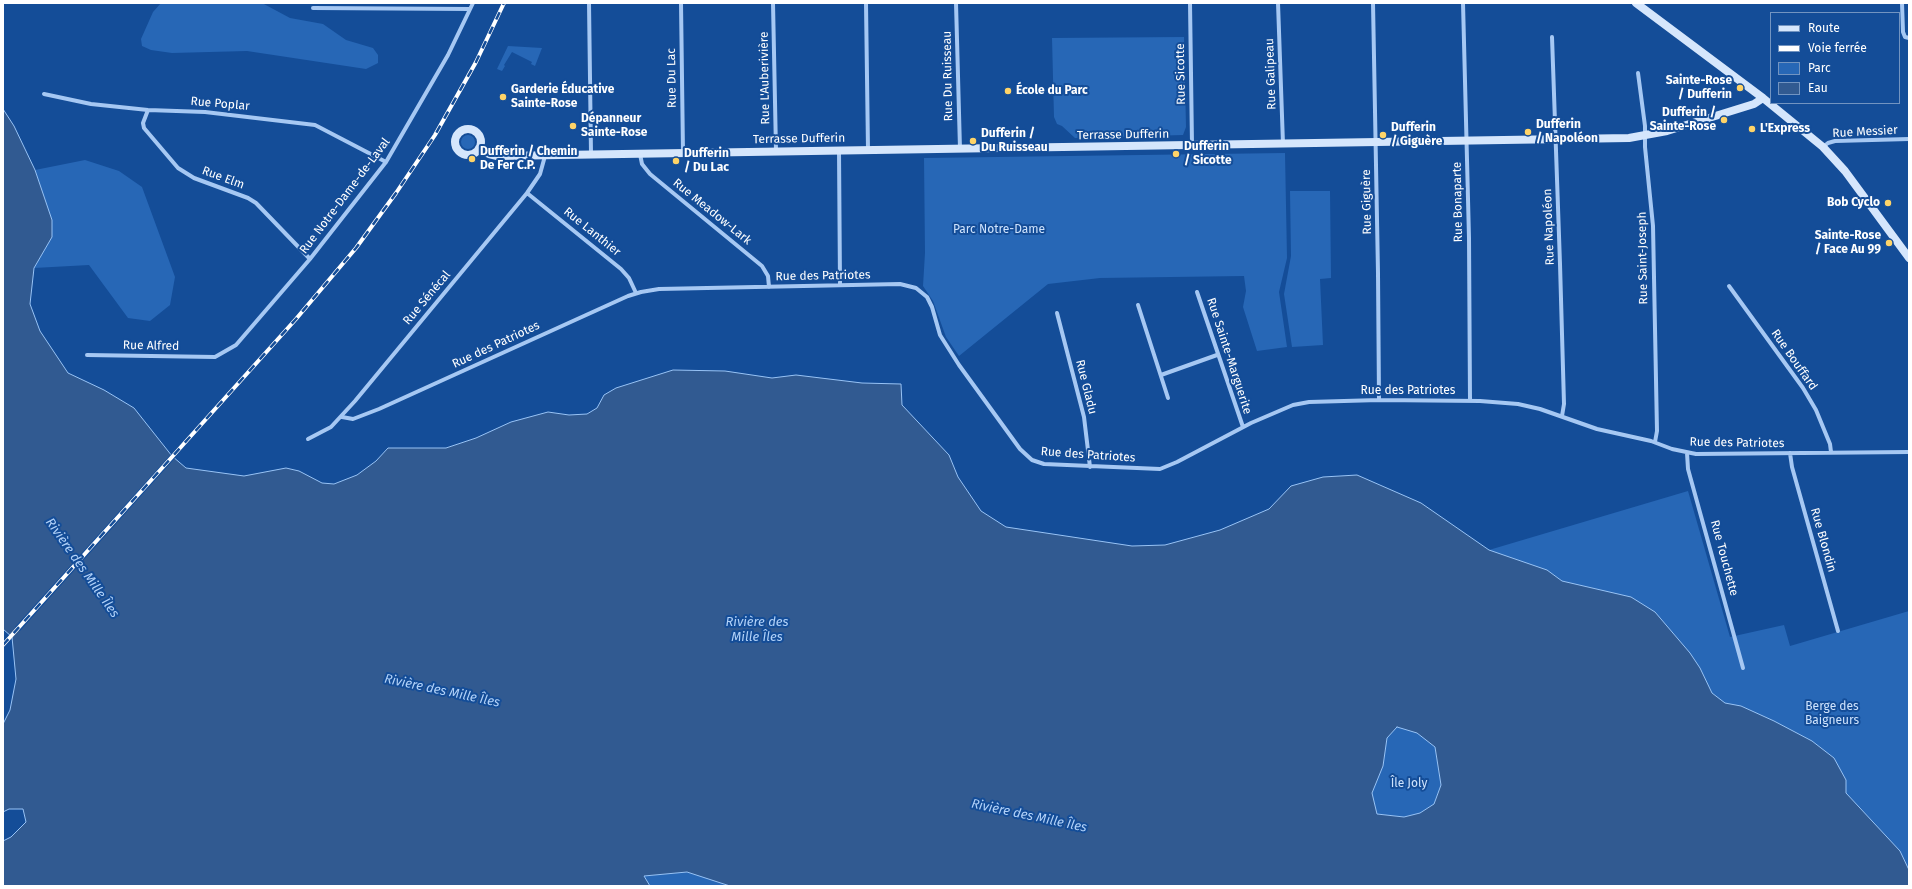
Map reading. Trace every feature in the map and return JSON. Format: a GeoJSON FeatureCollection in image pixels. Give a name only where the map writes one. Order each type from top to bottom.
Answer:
{"type":"FeatureCollection","features":[{"type":"Feature","properties":{"kind":"street","name":"Rue Notre-Dame-de-Laval"},"geometry":{"type":"LineString","coordinates":[[215,357],[236,346],[310,259],[386,162],[448,55],[473,3]]}},
{"type":"Feature","properties":{"kind":"street"},"geometry":{"type":"LineString","coordinates":[[589,3],[591,154]]}},
{"type":"Feature","properties":{"kind":"street","name":"Rue Du Lac"},"geometry":{"type":"LineString","coordinates":[[681,3],[683,153]]}},
{"type":"Feature","properties":{"kind":"street","name":"Rue L'Auberivière"},"geometry":{"type":"LineString","coordinates":[[773,3],[776,152]]}},
{"type":"Feature","properties":{"kind":"street"},"geometry":{"type":"LineString","coordinates":[[866,3],[868,150]]}},
{"type":"Feature","properties":{"kind":"street","name":"Rue Du Ruisseau"},"geometry":{"type":"LineString","coordinates":[[956,3],[960,149]]}},
{"type":"Feature","properties":{"kind":"street","name":"Rue Sicotte"},"geometry":{"type":"LineString","coordinates":[[1190,3],[1192,146]]}},
{"type":"Feature","properties":{"kind":"street","name":"Rue Galipeau"},"geometry":{"type":"LineString","coordinates":[[1278,3],[1283,144]]}},
{"type":"Feature","properties":{"kind":"street","name":"Rue Giguère"},"geometry":{"type":"LineString","coordinates":[[1373,3],[1376,143],[1378,400]]}},
{"type":"Feature","properties":{"kind":"street","name":"Rue Bonaparte"},"geometry":{"type":"LineString","coordinates":[[1463,3],[1467,141],[1470,401]]}},
{"type":"Feature","properties":{"kind":"street"},"geometry":{"type":"LineString","coordinates":[[1636,3],[1770,104]]}},
{"type":"Feature","properties":{"kind":"street"},"geometry":{"type":"LineString","coordinates":[[1902,3],[1903,32],[1905,36],[1909,38]]}},
{"type":"Feature","properties":{"kind":"street"},"geometry":{"type":"LineString","coordinates":[[313,8],[470,9]]}},
{"type":"Feature","properties":{"kind":"street","name":"Rue Napoléon"},"geometry":{"type":"LineString","coordinates":[[1552,37],[1557,140],[1564,404],[1562,416]]}},
{"type":"Feature","properties":{"kind":"street","name":"Rue Saint-Joseph"},"geometry":{"type":"LineString","coordinates":[[1638,74],[1645,126],[1653,226],[1657,431],[1655,442]]}},
{"type":"Feature","properties":{"kind":"street","name":"Rue Poplar"},"geometry":{"type":"LineString","coordinates":[[44,94],[91,104],[148,110],[204,112],[315,125],[386,162]]}},
{"type":"Feature","properties":{"kind":"street","name":"Terrasse Dufferin"},"geometry":{"type":"LineString","coordinates":[[479,148],[494,156],[1629,138],[1645,136],[1754,104],[1763,98]]}},
{"type":"Feature","properties":{"kind":"street"},"geometry":{"type":"LineString","coordinates":[[1770,104],[1823,147],[1848,175],[1909,258]]}},
{"type":"Feature","properties":{"kind":"street","name":"Rue Elm"},"geometry":{"type":"LineString","coordinates":[[148,110],[143,123],[144,128],[178,168],[194,178],[248,198],[256,203],[310,259]]}},
{"type":"Feature","properties":{"kind":"street","name":"Rue Messier"},"geometry":{"type":"LineString","coordinates":[[1823,147],[1828,143],[1835,141],[1909,139]]}},
{"type":"Feature","properties":{"kind":"street"},"geometry":{"type":"LineString","coordinates":[[840,151],[840,285]]}},
{"type":"Feature","properties":{"kind":"street","name":"Rue Meadow-Lark"},"geometry":{"type":"LineString","coordinates":[[640,154],[642,164],[650,174],[762,266],[768,276],[768,287]]}},
{"type":"Feature","properties":{"kind":"street","name":"Rue Sénécal"},"geometry":{"type":"LineString","coordinates":[[308,439],[323,433],[342,417],[527,193],[540,174],[545,155]]}},
{"type":"Feature","properties":{"kind":"street","name":"Rue Lanthier"},"geometry":{"type":"LineString","coordinates":[[527,193],[621,269],[629,278],[636,293]]}},
{"type":"Feature","properties":{"kind":"street","name":"Rue des Patriotes"},"geometry":{"type":"LineString","coordinates":[[342,417],[352,419],[379,409],[636,293],[659,289],[900,284],[910,286],[920,291],[929,301],[940,335],[947,347],[1024,454],[1032,460],[1044,464],[1161,469],[1283,408],[1301,403],[1378,400],[1470,401],[1518,404],[1562,416],[1597,430],[1655,442],[1687,453],[1703,455],[1909,452]]}},
{"type":"Feature","properties":{"kind":"street","name":"Rue Bouffard"},"geometry":{"type":"LineString","coordinates":[[1729,286],[1803,388],[1816,410],[1830,444],[1831,452]]}},
{"type":"Feature","properties":{"kind":"street","name":"Rue Sainte-Marguerite"},"geometry":{"type":"LineString","coordinates":[[1197,292],[1243,427]]}},
{"type":"Feature","properties":{"kind":"street"},"geometry":{"type":"LineString","coordinates":[[1138,305],[1168,398]]}},
{"type":"Feature","properties":{"kind":"street","name":"Rue Gladu"},"geometry":{"type":"LineString","coordinates":[[1058,313],[1084,417],[1090,467]]}},
{"type":"Feature","properties":{"kind":"street","name":"Rue Alfred"},"geometry":{"type":"LineString","coordinates":[[87,355],[215,357]]}},
{"type":"Feature","properties":{"kind":"street"},"geometry":{"type":"LineString","coordinates":[[1161,375],[1218,355]]}},
{"type":"Feature","properties":{"kind":"street","name":"Rue Touchette"},"geometry":{"type":"LineString","coordinates":[[1687,453],[1688,469],[1744,668]]}},
{"type":"Feature","properties":{"kind":"street","name":"Rue Blondin"},"geometry":{"type":"LineString","coordinates":[[1790,453],[1792,467],[1838,632]]}},
{"type":"Feature","properties":{"kind":"green space"},"geometry":{"type":"Polygon","coordinates":[[[161,3],[262,3],[290,18],[323,24],[346,40],[373,48],[378,55],[378,63],[366,69],[247,51],[172,53],[151,50],[142,46],[141,39],[153,12],[161,3]]]}},
{"type":"Feature","properties":{"kind":"green space"},"geometry":{"type":"Polygon","coordinates":[[[1184,37],[1186,127],[1183,135],[1075,138],[1062,126],[1057,124],[1054,117],[1052,38],[1184,37]]]}},
{"type":"Feature","properties":{"kind":"green space"},"geometry":{"type":"Polygon","coordinates":[[[508,46],[542,48],[535,66],[531,64],[532,62],[512,52],[502,71],[497,69],[508,46]]]}},
{"type":"Feature","properties":{"kind":"green space"},"geometry":{"type":"Polygon","coordinates":[[[465,135],[471,135],[475,139],[475,145],[471,149],[465,149],[461,145],[461,139],[465,135]]]}},
{"type":"Feature","properties":{"kind":"green space","name":"Parc Notre-Dame"},"geometry":{"type":"Polygon","coordinates":[[[1285,153],[1287,258],[1279,292],[1287,347],[1257,351],[1243,307],[1246,291],[1244,276],[1100,278],[1048,284],[959,356],[946,337],[933,301],[923,286],[925,253],[924,158],[1285,153]]]}},
{"type":"Feature","properties":{"kind":"green space"},"geometry":{"type":"Polygon","coordinates":[[[85,160],[119,171],[142,187],[175,277],[170,305],[150,321],[128,318],[89,265],[34,268],[52,237],[52,221],[35,170],[85,160]]]}},
{"type":"Feature","properties":{"kind":"green space"},"geometry":{"type":"Polygon","coordinates":[[[1290,191],[1330,191],[1331,278],[1320,279],[1323,345],[1292,347],[1284,294],[1291,256],[1290,191]]]}},
{"type":"Feature","properties":{"kind":"green space","name":"Berge des Baigneurs"},"geometry":{"type":"Polygon","coordinates":[[[1688,491],[1730,637],[1784,625],[1790,646],[1909,611],[1909,886],[1536,583],[1489,550],[1688,491]]]}},
{"type":"Feature","properties":{"kind":"green space","name":"Île Joly"},"geometry":{"type":"Polygon","coordinates":[[[1247,715],[1398,727],[1417,732],[1435,746],[1441,785],[1434,804],[1420,813],[1404,817],[1377,814],[1247,715]]]}},
{"type":"Feature","properties":{"kind":"green space"},"geometry":{"type":"Polygon","coordinates":[[[687,872],[730,886],[650,886],[644,876],[687,872]]]}},
{"type":"Feature","properties":{"kind":"water","name":"Rivière des Mille Îles"},"geometry":{"type":"Polygon","coordinates":[[[3,109],[14,126],[35,170],[52,220],[52,237],[34,268],[30,304],[40,331],[68,373],[104,390],[134,408],[172,456],[186,468],[244,476],[286,468],[299,471],[322,483],[334,484],[357,475],[376,461],[388,448],[446,448],[476,438],[511,422],[548,412],[569,415],[587,414],[597,408],[604,395],[616,388],[673,370],[725,371],[772,378],[796,375],[862,383],[901,384],[902,405],[949,455],[958,477],[981,511],[1006,527],[1132,546],[1165,545],[1220,530],[1269,509],[1291,486],[1323,477],[1357,475],[1421,503],[1489,550],[1547,570],[1562,581],[1631,597],[1655,612],[1690,653],[1700,668],[1712,693],[1725,703],[1741,706],[1812,741],[1834,758],[1846,780],[1846,793],[1900,851],[1909,870],[1909,886],[730,886],[687,872],[644,876],[650,886],[3,886],[3,841],[11,837],[26,822],[23,809],[9,809],[3,812],[3,724],[10,710],[16,679],[12,637],[3,629],[3,109]],[[1397,727],[1387,738],[1383,766],[1372,793],[1377,814],[1404,817],[1420,813],[1434,804],[1441,785],[1435,747],[1417,733],[1397,727]]]}},
{"type":"Feature","properties":{"kind":"pier"},"geometry":{"type":"Polygon","coordinates":[[[172,453],[176,457],[20,631],[15,627],[172,453]]]}},
{"type":"Feature","properties":{"kind":"railway"},"geometry":{"type":"LineString","coordinates":[[3,645],[296,319],[356,248],[396,193],[435,135],[476,62],[504,3]]}},
{"type":"Feature","properties":{"kind":"place","name":"Sainte-Rose / Dufferin"},"geometry":{"type":"Point","coordinates":[1740,88]}},
{"type":"Feature","properties":{"kind":"place","name":"École du Parc"},"geometry":{"type":"Point","coordinates":[1008,91]}},
{"type":"Feature","properties":{"kind":"place","name":"Garderie Éducative Sainte-Rose"},"geometry":{"type":"Point","coordinates":[503,97]}},
{"type":"Feature","properties":{"kind":"place","name":"Dufferin / Sainte-Rose"},"geometry":{"type":"Point","coordinates":[1724,120]}},
{"type":"Feature","properties":{"kind":"place","name":"Dépanneur Sainte-Rose"},"geometry":{"type":"Point","coordinates":[573,126]}},
{"type":"Feature","properties":{"kind":"place","name":"L'Express"},"geometry":{"type":"Point","coordinates":[1752,129]}},
{"type":"Feature","properties":{"kind":"place","name":"Dufferin / Napoléon"},"geometry":{"type":"Point","coordinates":[1528,132]}},
{"type":"Feature","properties":{"kind":"place","name":"Dufferin / Giguère"},"geometry":{"type":"Point","coordinates":[1383,135]}},
{"type":"Feature","properties":{"kind":"place","name":"Dufferin / Du Ruisseau"},"geometry":{"type":"Point","coordinates":[973,141]}},
{"type":"Feature","properties":{"kind":"place","name":"Dufferin / Sicotte"},"geometry":{"type":"Point","coordinates":[1176,154]}},
{"type":"Feature","properties":{"kind":"place","name":"Dufferin / Chemin De Fer C.P."},"geometry":{"type":"Point","coordinates":[472,159]}},
{"type":"Feature","properties":{"kind":"place","name":"Dufferin / Du Lac"},"geometry":{"type":"Point","coordinates":[676,161]}},
{"type":"Feature","properties":{"kind":"place","name":"Bob Cyclo"},"geometry":{"type":"Point","coordinates":[1888,203]}},
{"type":"Feature","properties":{"kind":"place","name":"Sainte-Rose / Face Au 99"},"geometry":{"type":"Point","coordinates":[1889,243]}}]}
